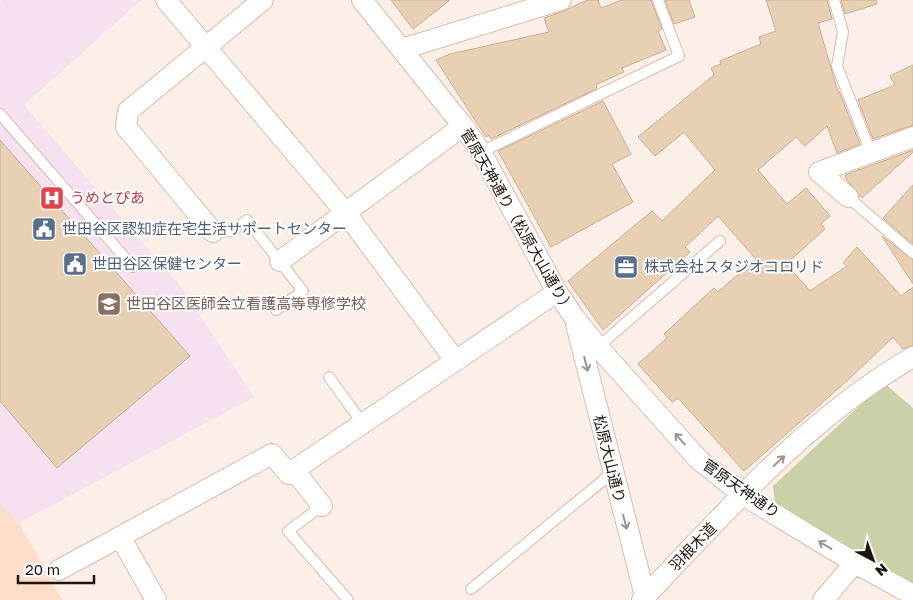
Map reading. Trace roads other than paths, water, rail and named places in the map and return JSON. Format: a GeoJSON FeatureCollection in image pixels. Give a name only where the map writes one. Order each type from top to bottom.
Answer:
{"type":"FeatureCollection","features":[{"type":"Feature","properties":{"kind":"street"},"geometry":{"type":"LineString","coordinates":[[166,0],[346,213],[455,360]]}},
{"type":"Feature","properties":{"kind":"street"},"geometry":{"type":"LineString","coordinates":[[213,232],[126,127],[128,111],[207,48],[263,0]]}},
{"type":"Feature","properties":{"kind":"street","name":"菅原天神通り（松原大山通り）"},"geometry":{"type":"LineString","coordinates":[[362,0],[463,126],[481,152],[557,292],[598,347]]}},
{"type":"Feature","properties":{"kind":"street"},"geometry":{"type":"LineString","coordinates":[[402,49],[550,2]]}},
{"type":"Feature","properties":{"kind":"street"},"geometry":{"type":"LineString","coordinates":[[280,261],[463,126]]}},
{"type":"Feature","properties":{"kind":"street"},"geometry":{"type":"LineString","coordinates":[[848,197],[819,172],[913,138]]}},
{"type":"Feature","properties":{"kind":"street"},"geometry":{"type":"LineString","coordinates":[[59,570],[121,538],[272,454],[288,474],[557,292]]}},
{"type":"Feature","properties":{"kind":"street","name":"松原大山通り"},"geometry":{"type":"LineString","coordinates":[[574,317],[644,599]]}},
{"type":"Feature","properties":{"kind":"street","name":"菅原天神通り"},"geometry":{"type":"LineString","coordinates":[[598,347],[699,460],[744,495],[855,563],[913,595]]}},
{"type":"Feature","properties":{"kind":"street","name":"羽根木道"},"geometry":{"type":"LineString","coordinates":[[644,599],[744,495],[829,414],[875,379],[913,357]]}},
{"type":"Feature","properties":{"kind":"street"},"geometry":{"type":"LineString","coordinates":[[294,470],[322,506]]}},
{"type":"Feature","properties":{"kind":"street"},"geometry":{"type":"LineString","coordinates":[[121,538],[156,600]]}},
{"type":"Feature","properties":{"kind":"street"},"geometry":{"type":"LineString","coordinates":[[823,600],[855,563]]}},
{"type":"Feature","properties":{"kind":"lane"},"geometry":{"type":"LineString","coordinates":[[481,152],[679,56],[658,0]]}},
{"type":"Feature","properties":{"kind":"lane"},"geometry":{"type":"LineString","coordinates":[[834,0],[843,32],[837,66],[871,153]]}},
{"type":"Feature","properties":{"kind":"lane"},"geometry":{"type":"LineString","coordinates":[[0,114],[134,267]]}},
{"type":"Feature","properties":{"kind":"lane"},"geometry":{"type":"LineString","coordinates":[[848,197],[913,253]]}},
{"type":"Feature","properties":{"kind":"lane"},"geometry":{"type":"LineString","coordinates":[[213,232],[232,231],[247,220],[302,291],[276,310]]}},
{"type":"Feature","properties":{"kind":"lane"},"geometry":{"type":"LineString","coordinates":[[598,347],[720,241]]}},
{"type":"Feature","properties":{"kind":"lane"},"geometry":{"type":"LineString","coordinates":[[329,377],[363,424]]}},
{"type":"Feature","properties":{"kind":"lane"},"geometry":{"type":"LineString","coordinates":[[471,589],[612,473]]}},
{"type":"Feature","properties":{"kind":"lane"},"geometry":{"type":"LineString","coordinates":[[322,506],[288,531],[348,600]]}},
{"type":"Feature","properties":{"kind":"place","name":"うめとぴあ"},"geometry":{"type":"Point","coordinates":[52,198]}},
{"type":"Feature","properties":{"kind":"place","name":"世田谷区認知症在宅生活サポートセンター"},"geometry":{"type":"Point","coordinates":[44,229]}},
{"type":"Feature","properties":{"kind":"place","name":"世田谷区保健センター"},"geometry":{"type":"Point","coordinates":[75,264]}},
{"type":"Feature","properties":{"kind":"place","name":"株式会社スタジオコロリド"},"geometry":{"type":"Point","coordinates":[626,267]}},
{"type":"Feature","properties":{"kind":"place","name":"世田谷区医師会立看護高等専修学校"},"geometry":{"type":"Point","coordinates":[109,304]}}]}
